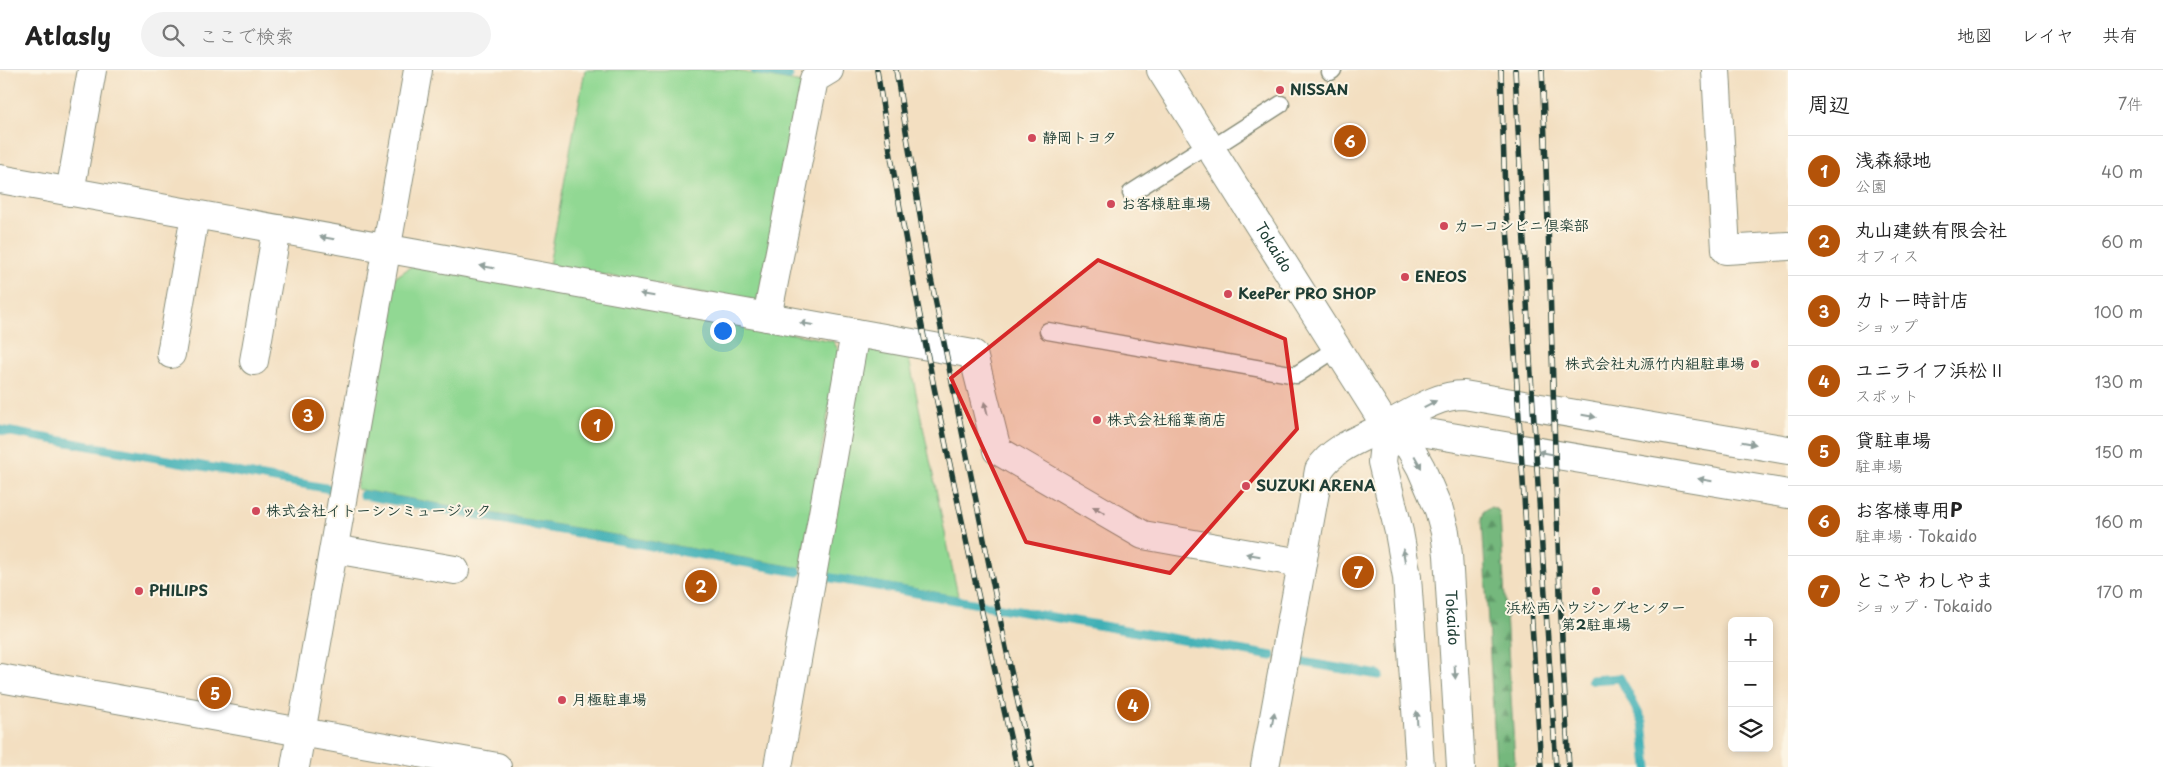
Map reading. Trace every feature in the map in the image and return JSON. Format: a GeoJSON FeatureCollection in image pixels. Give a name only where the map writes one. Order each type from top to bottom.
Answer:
{"type":"FeatureCollection","features":[{"type":"Feature","properties":{"kind":"main road"},"geometry":{"type":"LineString","coordinates":[[70,192],[92,70]]}},
{"type":"Feature","properties":{"kind":"main road"},"geometry":{"type":"LineString","coordinates":[[295,767],[418,70]]}},
{"type":"Feature","properties":{"kind":"main road"},"geometry":{"type":"LineString","coordinates":[[767,317],[814,79],[829,70]]}},
{"type":"Feature","properties":{"kind":"main road","name":"Tokaido"},"geometry":{"type":"LineString","coordinates":[[1161,70],[1386,426],[1410,448],[1421,468],[1439,510],[1448,554],[1461,767]]}},
{"type":"Feature","properties":{"kind":"main road"},"geometry":{"type":"LineString","coordinates":[[1716,70],[1726,250],[1788,246]]}},
{"type":"Feature","properties":{"kind":"main road"},"geometry":{"type":"LineString","coordinates":[[0,180],[973,354],[997,450],[1143,535],[1301,563]]}},
{"type":"Feature","properties":{"kind":"main road"},"geometry":{"type":"LineString","coordinates":[[170,354],[195,214]]}},
{"type":"Feature","properties":{"kind":"main road"},"geometry":{"type":"LineString","coordinates":[[254,361],[277,229]]}},
{"type":"Feature","properties":{"kind":"main road"},"geometry":{"type":"LineString","coordinates":[[778,767],[855,332]]}},
{"type":"Feature","properties":{"kind":"main road"},"geometry":{"type":"LineString","coordinates":[[1265,767],[1316,481],[1325,461],[1333,453],[1451,395],[1464,395],[1788,450]]}},
{"type":"Feature","properties":{"kind":"main road"},"geometry":{"type":"LineString","coordinates":[[1386,426],[1788,494]]}},
{"type":"Feature","properties":{"kind":"main road"},"geometry":{"type":"LineString","coordinates":[[1386,426],[1382,462],[1399,532],[1407,577],[1420,767]]}},
{"type":"Feature","properties":{"kind":"main road"},"geometry":{"type":"LineString","coordinates":[[334,549],[455,570]]}},
{"type":"Feature","properties":{"kind":"main road"},"geometry":{"type":"LineString","coordinates":[[0,678],[497,767]]}},
{"type":"Feature","properties":{"kind":"lane"},"geometry":{"type":"LineString","coordinates":[[1131,193],[1281,104]]}},
{"type":"Feature","properties":{"kind":"lane"},"geometry":{"type":"LineString","coordinates":[[1048,331],[1296,375],[1337,348]]}},
{"type":"Feature","properties":{"kind":"highlighted area"},"geometry":{"type":"Polygon","coordinates":[[[1098,260],[1285,339],[1297,429],[1170,573],[1026,542],[951,378],[1098,260]]]}},
{"type":"Feature","properties":{"kind":"green space"},"geometry":{"type":"Polygon","coordinates":[[[585,70],[731,70],[802,83],[759,303],[549,265],[585,70]]]}},
{"type":"Feature","properties":{"kind":"green space"},"geometry":{"type":"Polygon","coordinates":[[[412,266],[833,341],[839,351],[801,568],[356,489],[393,279],[412,266]]]}},
{"type":"Feature","properties":{"kind":"green space"},"geometry":{"type":"Polygon","coordinates":[[[873,348],[908,354],[958,596],[825,573],[864,355],[873,348]]]}},
{"type":"Feature","properties":{"kind":"green space"},"geometry":{"type":"Polygon","coordinates":[[[1491,507],[1498,510],[1500,516],[1515,762],[1513,767],[1498,767],[1496,763],[1482,518],[1484,511],[1491,507]]]}},
{"type":"Feature","properties":{"kind":"waterway"},"geometry":{"type":"LineString","coordinates":[[755,70],[789,76]]}},
{"type":"Feature","properties":{"kind":"waterway"},"geometry":{"type":"LineString","coordinates":[[0,430],[331,489]]}},
{"type":"Feature","properties":{"kind":"waterway"},"geometry":{"type":"LineString","coordinates":[[363,495],[798,572]]}},
{"type":"Feature","properties":{"kind":"waterway"},"geometry":{"type":"LineString","coordinates":[[826,577],[1272,656]]}},
{"type":"Feature","properties":{"kind":"waterway"},"geometry":{"type":"LineString","coordinates":[[1296,661],[1379,675]]}},
{"type":"Feature","properties":{"kind":"waterway"},"geometry":{"type":"LineString","coordinates":[[1591,680],[1620,678],[1643,722],[1648,767]]}},
{"type":"Feature","properties":{"kind":"railway"},"geometry":{"type":"LineString","coordinates":[[877,70],[923,332],[978,594],[1017,767]]}},
{"type":"Feature","properties":{"kind":"railway"},"geometry":{"type":"LineString","coordinates":[[896,70],[928,264],[1032,767]]}},
{"type":"Feature","properties":{"kind":"railway"},"geometry":{"type":"LineString","coordinates":[[1501,70],[1505,195],[1541,767]]}},
{"type":"Feature","properties":{"kind":"railway"},"geometry":{"type":"LineString","coordinates":[[1515,70],[1530,359],[1556,767]]}},
{"type":"Feature","properties":{"kind":"railway"},"geometry":{"type":"LineString","coordinates":[[1542,70],[1560,593],[1569,767]]}},
{"type":"Feature","properties":{"kind":"place","name":"NISSAN"},"geometry":{"type":"Point","coordinates":[1280,90]}},
{"type":"Feature","properties":{"kind":"place","name":"静岡トヨタ"},"geometry":{"type":"Point","coordinates":[1032,138]}},
{"type":"Feature","properties":{"kind":"place","name":"お客様専用P"},"geometry":{"type":"Point","coordinates":[1350,141]}},
{"type":"Feature","properties":{"kind":"place","name":"お客様駐車場"},"geometry":{"type":"Point","coordinates":[1111,204]}},
{"type":"Feature","properties":{"kind":"place","name":"カーコンビニ倶楽部"},"geometry":{"type":"Point","coordinates":[1444,226]}},
{"type":"Feature","properties":{"kind":"place","name":"ENEOS"},"geometry":{"type":"Point","coordinates":[1405,277]}},
{"type":"Feature","properties":{"kind":"place","name":"KeePer PRO SHOP"},"geometry":{"type":"Point","coordinates":[1228,294]}},
{"type":"Feature","properties":{"kind":"place","name":"株式会社丸源竹内組駐車場"},"geometry":{"type":"Point","coordinates":[1755,364]}},
{"type":"Feature","properties":{"kind":"place","name":"カトー時計店"},"geometry":{"type":"Point","coordinates":[308,415]}},
{"type":"Feature","properties":{"kind":"place","name":"株式会社稲葉商店"},"geometry":{"type":"Point","coordinates":[1097,420]}},
{"type":"Feature","properties":{"kind":"place","name":"浅森緑地"},"geometry":{"type":"Point","coordinates":[597,425]}},
{"type":"Feature","properties":{"kind":"place","name":"SUZUKI ARENA"},"geometry":{"type":"Point","coordinates":[1246,486]}},
{"type":"Feature","properties":{"kind":"place","name":"株式会社イトーシンミュージック"},"geometry":{"type":"Point","coordinates":[256,511]}},
{"type":"Feature","properties":{"kind":"place","name":"とこや わしやま"},"geometry":{"type":"Point","coordinates":[1358,572]}},
{"type":"Feature","properties":{"kind":"place","name":"丸山建鉄有限会社"},"geometry":{"type":"Point","coordinates":[701,586]}},
{"type":"Feature","properties":{"kind":"place","name":"PHILIPS"},"geometry":{"type":"Point","coordinates":[139,591]}},
{"type":"Feature","properties":{"kind":"place","name":"浜松西ハウジングセンター 第2駐車場"},"geometry":{"type":"Point","coordinates":[1596,591]}},
{"type":"Feature","properties":{"kind":"place","name":"貸駐車場"},"geometry":{"type":"Point","coordinates":[215,693]}},
{"type":"Feature","properties":{"kind":"place","name":"月極駐車場"},"geometry":{"type":"Point","coordinates":[562,700]}},
{"type":"Feature","properties":{"kind":"place","name":"ユニライフ浜松Ⅱ"},"geometry":{"type":"Point","coordinates":[1133,705]}}]}
